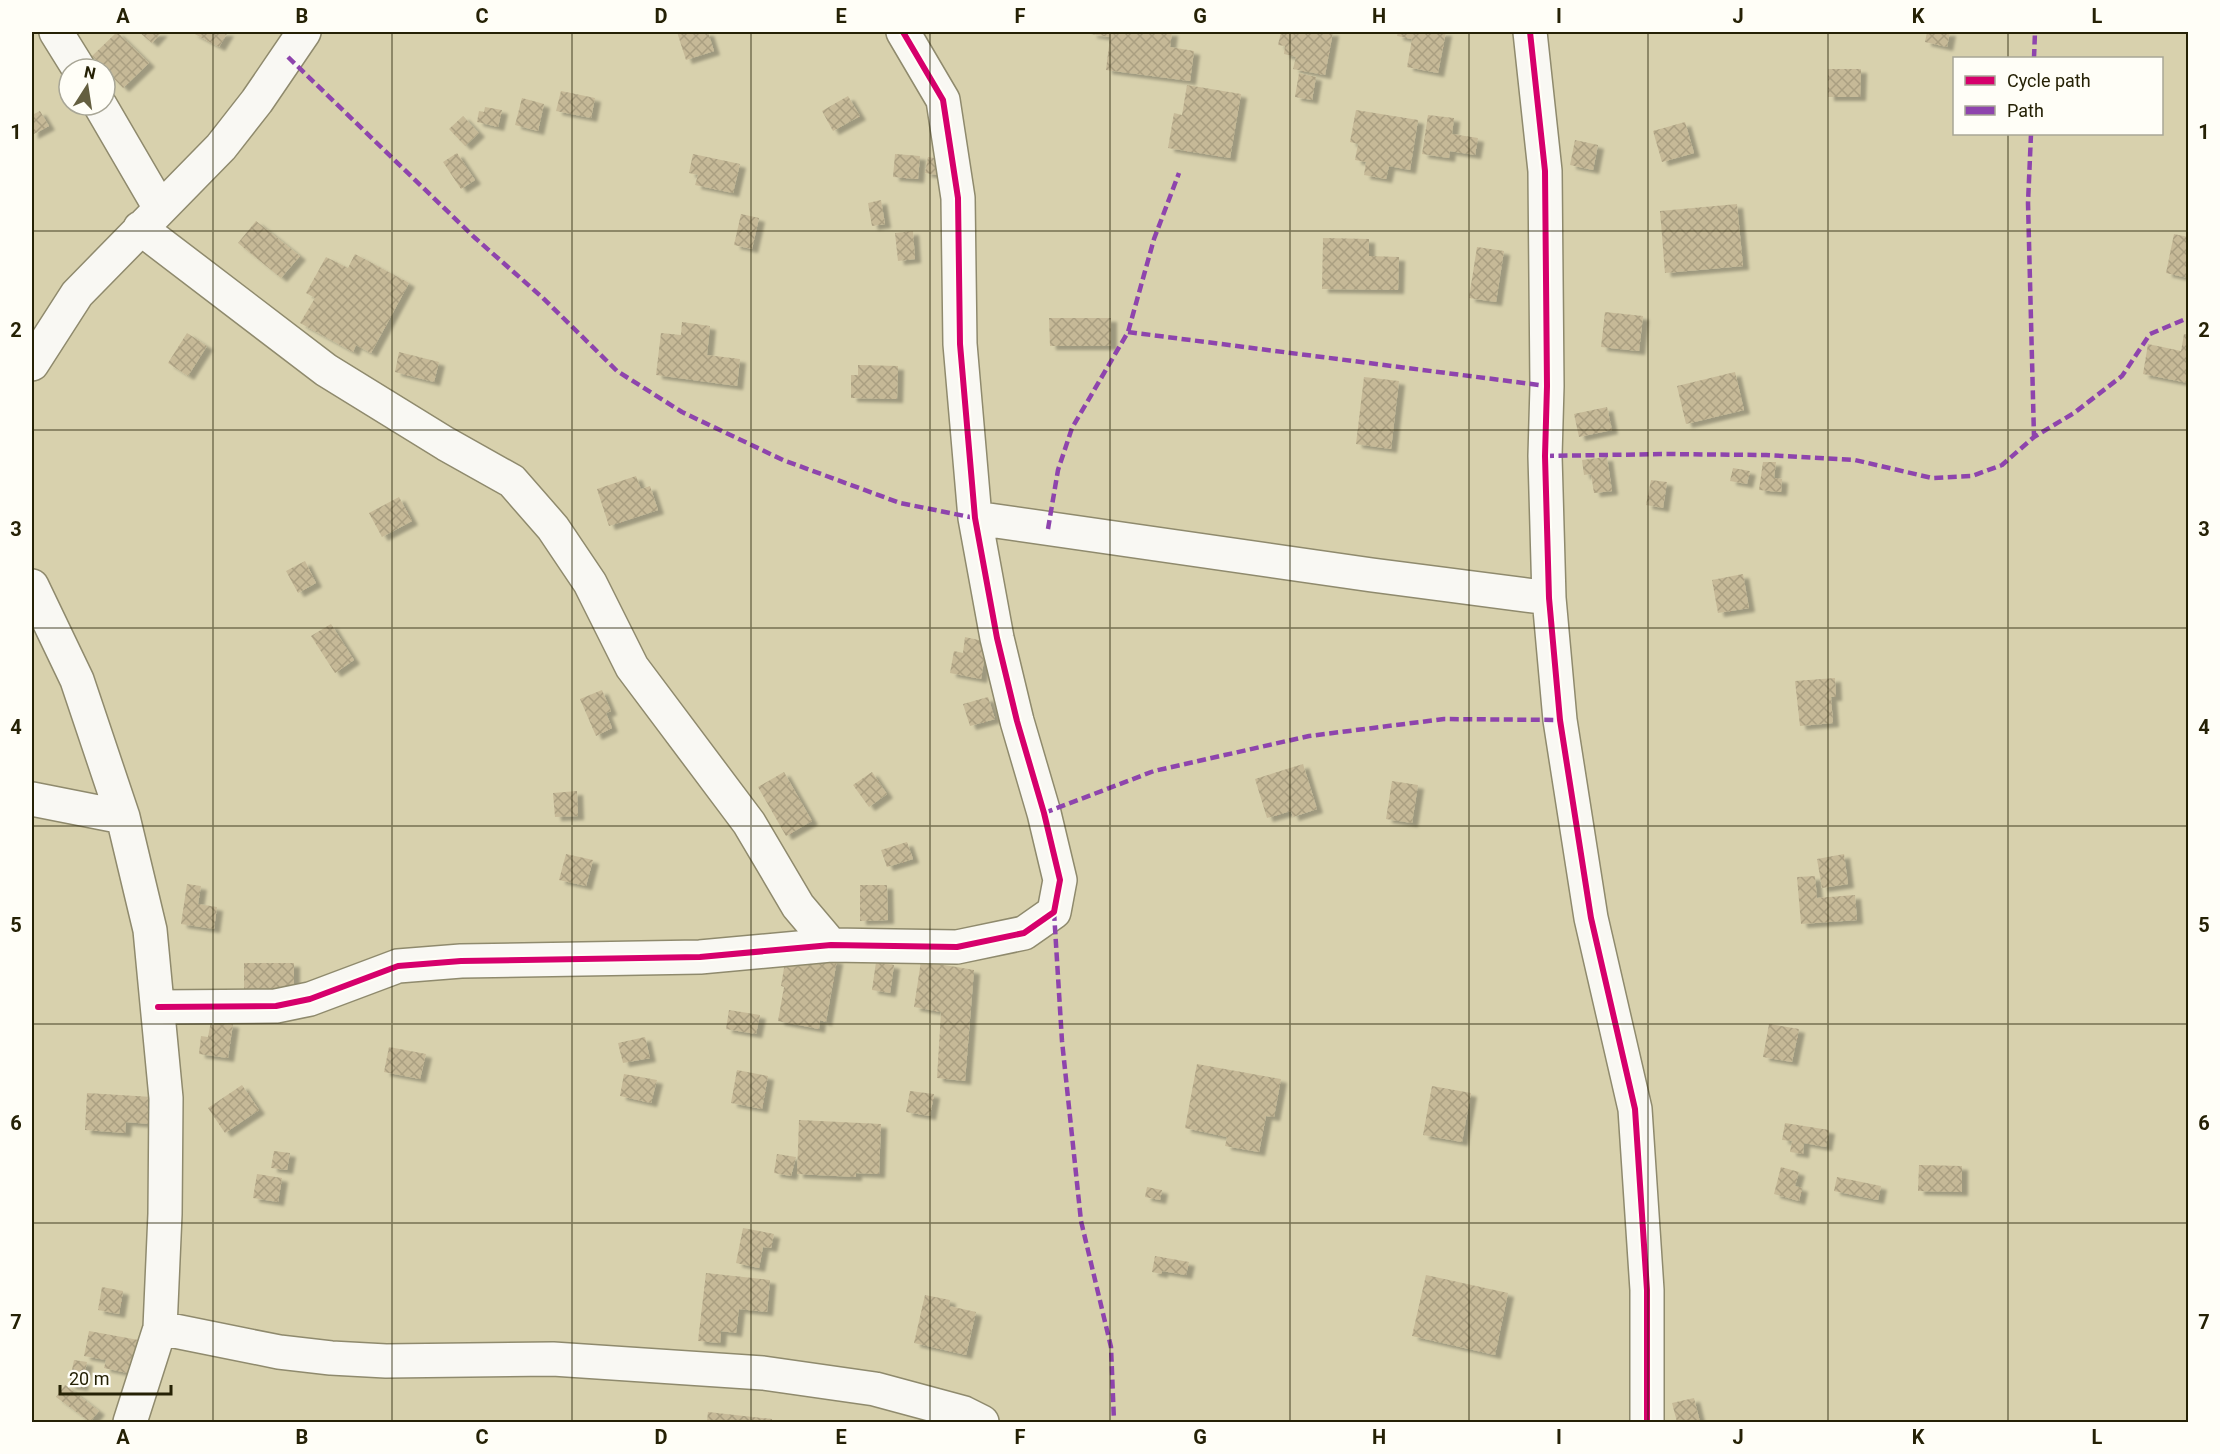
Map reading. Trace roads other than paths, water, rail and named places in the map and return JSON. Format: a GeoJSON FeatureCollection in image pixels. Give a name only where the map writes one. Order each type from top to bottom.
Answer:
{"type":"FeatureCollection","features":[{"type":"Feature","properties":{"kind":"street"},"geometry":{"type":"LineString","coordinates":[[56,32],[72,57]]}},
{"type":"Feature","properties":{"kind":"street"},"geometry":{"type":"LineString","coordinates":[[32,364],[76,294],[221,147],[304,32]]}},
{"type":"Feature","properties":{"kind":"street"},"geometry":{"type":"LineString","coordinates":[[158,1007],[276,1006],[310,999],[398,966],[461,961],[700,957],[831,945],[957,947],[1024,933],[1054,912],[1060,880],[1044,813],[1017,722],[997,638],[975,518],[960,344],[958,198],[944,100],[903,32]]}},
{"type":"Feature","properties":{"kind":"street"},"geometry":{"type":"LineString","coordinates":[[1530,32],[1545,171],[1547,386],[1545,456],[1549,598],[1560,720],[1591,918],[1635,1109],[1647,1290],[1647,1422]]}},
{"type":"Feature","properties":{"kind":"street"},"geometry":{"type":"LineString","coordinates":[[105,117],[150,218],[326,370],[446,444],[512,481],[560,537],[590,583],[632,667],[749,823],[798,906],[831,945]]}},
{"type":"Feature","properties":{"kind":"street"},"geometry":{"type":"LineString","coordinates":[[975,518],[1549,598]]}},
{"type":"Feature","properties":{"kind":"street"},"geometry":{"type":"LineString","coordinates":[[32,586],[77,680],[123,817],[150,930],[166,1098],[165,1214],[160,1328],[130,1422]]}},
{"type":"Feature","properties":{"kind":"street"},"geometry":{"type":"LineString","coordinates":[[32,799],[123,817]]}},
{"type":"Feature","properties":{"kind":"street"},"geometry":{"type":"LineString","coordinates":[[160,1328],[279,1352],[331,1358],[386,1361],[553,1359],[764,1372],[875,1389],[964,1413],[982,1422]]}}]}
